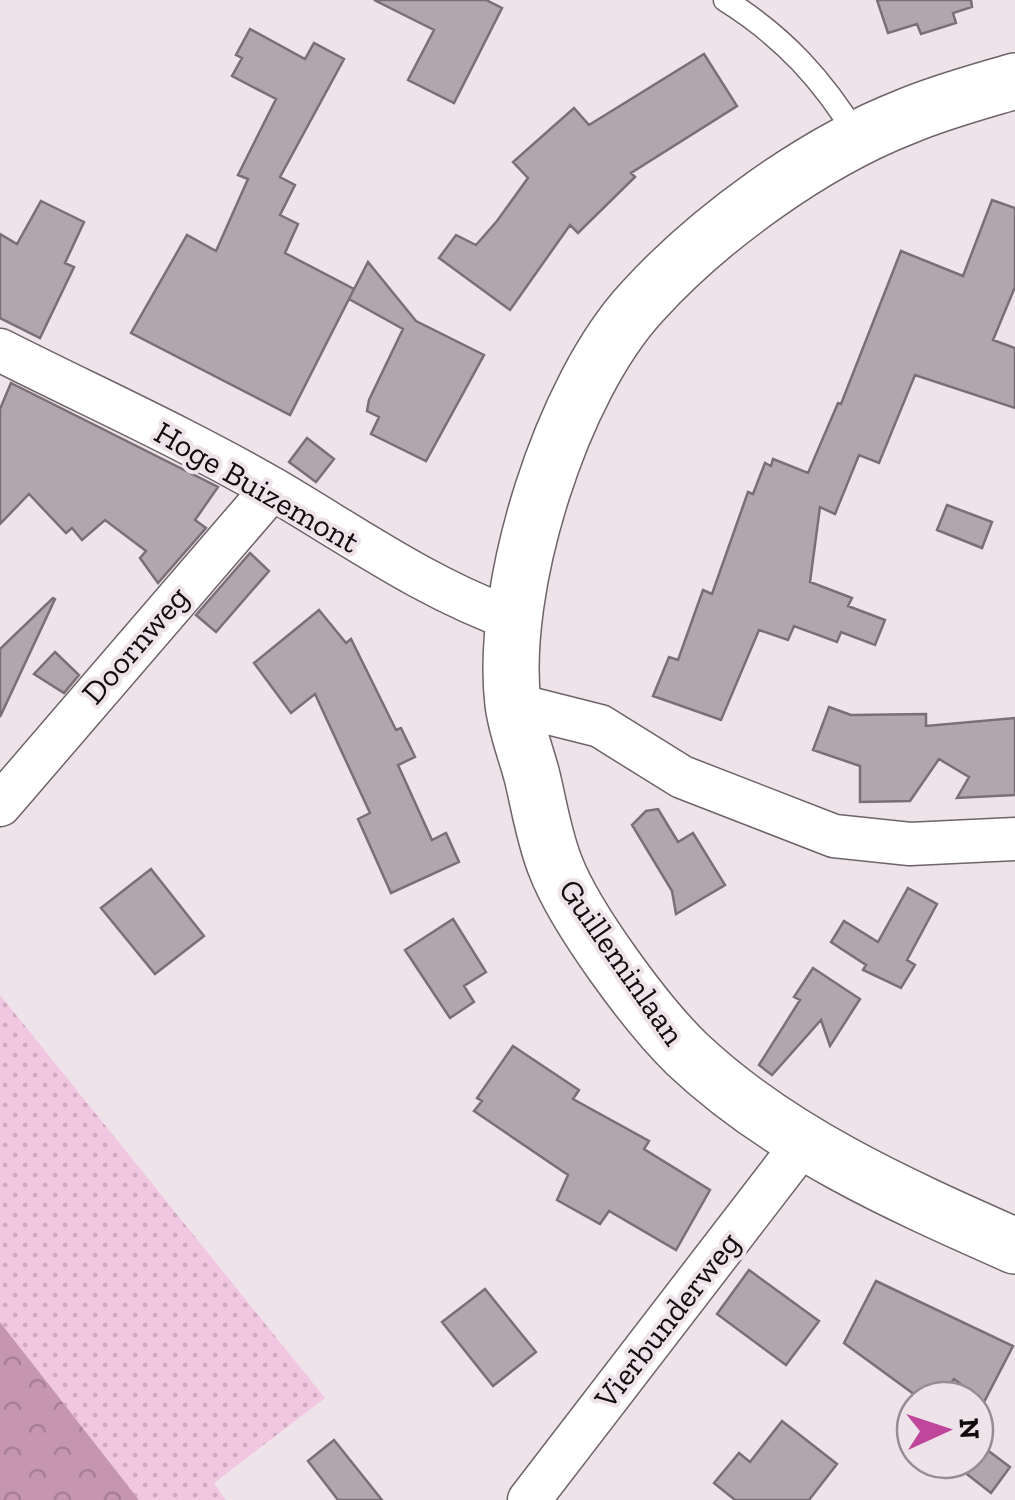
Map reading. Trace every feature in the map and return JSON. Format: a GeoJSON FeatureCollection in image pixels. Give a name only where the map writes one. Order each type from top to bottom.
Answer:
{"type":"FeatureCollection","features":[{"type":"Feature","properties":{"kind":"main road","name":"Guilleminlaan"},"geometry":{"type":"LineString","coordinates":[[1015,80],[904,117],[828,154],[703,243],[639,304],[576,402],[537,500],[515,620],[513,704],[555,866],[602,943],[684,1051],[715,1079],[806,1141],[908,1198],[1015,1246]]}},
{"type":"Feature","properties":{"kind":"street","name":"Hoge Buizemont"},"geometry":{"type":"LineString","coordinates":[[0,350],[272,489],[368,550],[481,608],[515,620]]}},
{"type":"Feature","properties":{"kind":"street","name":"Doornweg"},"geometry":{"type":"LineString","coordinates":[[0,805],[272,489]]}},
{"type":"Feature","properties":{"kind":"street"},"geometry":{"type":"LineString","coordinates":[[513,704],[600,726],[682,777],[834,836],[910,844],[1015,839]]}},
{"type":"Feature","properties":{"kind":"street","name":"Vierbunderweg"},"geometry":{"type":"LineString","coordinates":[[529,1500],[806,1141]]}},
{"type":"Feature","properties":{"kind":"lane"},"geometry":{"type":"LineString","coordinates":[[725,0],[771,29],[828,87],[859,139]]}},
{"type":"Feature","properties":{"kind":"shaded area"},"geometry":{"type":"Polygon","coordinates":[[[0,995],[325,1398],[214,1483],[226,1500],[139,1500],[0,1322],[0,995]]]}},
{"type":"Feature","properties":{"kind":"green space"},"geometry":{"type":"Polygon","coordinates":[[[0,1322],[139,1500],[0,1500],[0,1322]]]}},
{"type":"Feature","properties":{"kind":"building"},"geometry":{"type":"Polygon","coordinates":[[[374,0],[486,0],[502,8],[454,103],[408,80],[434,30],[374,0]]]}},
{"type":"Feature","properties":{"kind":"building"},"geometry":{"type":"Polygon","coordinates":[[[877,0],[971,0],[972,7],[953,13],[956,23],[921,34],[917,24],[888,33],[877,0]]]}},
{"type":"Feature","properties":{"kind":"building"},"geometry":{"type":"Polygon","coordinates":[[[250,29],[305,59],[314,43],[344,59],[280,177],[295,185],[280,215],[298,224],[285,253],[354,289],[290,415],[131,333],[187,235],[216,251],[248,179],[238,175],[276,99],[232,76],[242,58],[236,55],[250,29]]]}},
{"type":"Feature","properties":{"kind":"building"},"geometry":{"type":"Polygon","coordinates":[[[704,54],[737,106],[631,173],[635,177],[578,233],[570,225],[510,310],[439,258],[456,235],[476,245],[528,178],[513,162],[574,108],[589,125],[704,54]]]}},
{"type":"Feature","properties":{"kind":"building"},"geometry":{"type":"Polygon","coordinates":[[[992,200],[1015,208],[1015,287],[993,340],[1015,348],[1015,408],[915,375],[879,463],[859,455],[835,514],[820,507],[810,582],[852,598],[848,606],[885,620],[875,645],[841,632],[837,642],[794,626],[788,640],[759,630],[721,720],[653,696],[669,657],[678,660],[703,590],[712,594],[748,492],[753,494],[765,463],[771,466],[773,459],[808,473],[838,403],[841,404],[901,251],[963,276],[992,200]]]}},
{"type":"Feature","properties":{"kind":"building"},"geometry":{"type":"Polygon","coordinates":[[[41,201],[84,222],[65,263],[74,267],[40,338],[0,318],[0,234],[17,244],[41,201]]]}},
{"type":"Feature","properties":{"kind":"building"},"geometry":{"type":"Polygon","coordinates":[[[368,262],[416,321],[484,355],[426,461],[371,434],[379,417],[367,411],[369,400],[403,329],[349,299],[368,262]]]}},
{"type":"Feature","properties":{"kind":"building"},"geometry":{"type":"Polygon","coordinates":[[[11,383],[218,487],[195,520],[206,528],[158,583],[140,558],[146,551],[105,520],[82,540],[72,528],[66,533],[29,494],[0,524],[0,409],[11,383]]]}},
{"type":"Feature","properties":{"kind":"building"},"geometry":{"type":"Polygon","coordinates":[[[307,438],[334,459],[316,482],[289,462],[307,438]]]}},
{"type":"Feature","properties":{"kind":"building"},"geometry":{"type":"Polygon","coordinates":[[[947,505],[992,522],[982,548],[937,530],[947,505]]]}},
{"type":"Feature","properties":{"kind":"building"},"geometry":{"type":"Polygon","coordinates":[[[250,553],[269,571],[216,632],[196,615],[250,553]]]}},
{"type":"Feature","properties":{"kind":"building"},"geometry":{"type":"Polygon","coordinates":[[[55,599],[0,717],[0,649],[55,599]]]}},
{"type":"Feature","properties":{"kind":"building"},"geometry":{"type":"Polygon","coordinates":[[[319,610],[346,643],[351,639],[396,730],[401,728],[415,757],[398,765],[432,840],[446,833],[459,862],[391,893],[358,819],[370,813],[315,694],[291,713],[254,663],[319,610]]]}},
{"type":"Feature","properties":{"kind":"building"},"geometry":{"type":"Polygon","coordinates":[[[55,652],[79,675],[64,693],[34,674],[55,652]]]}},
{"type":"Feature","properties":{"kind":"building"},"geometry":{"type":"Polygon","coordinates":[[[829,707],[851,715],[926,714],[926,726],[1015,718],[1015,795],[957,798],[969,777],[939,759],[910,801],[860,802],[860,766],[813,750],[829,707]]]}},
{"type":"Feature","properties":{"kind":"building"},"geometry":{"type":"Polygon","coordinates":[[[658,809],[678,842],[693,833],[725,885],[676,914],[672,891],[632,825],[646,811],[658,809]]]}},
{"type":"Feature","properties":{"kind":"building"},"geometry":{"type":"Polygon","coordinates":[[[151,869],[204,936],[155,974],[101,908],[151,869]]]}},
{"type":"Feature","properties":{"kind":"building"},"geometry":{"type":"Polygon","coordinates":[[[908,888],[937,904],[907,960],[915,965],[901,988],[863,970],[866,965],[831,942],[844,921],[878,942],[908,888]]]}},
{"type":"Feature","properties":{"kind":"building"},"geometry":{"type":"Polygon","coordinates":[[[453,919],[486,972],[464,986],[474,1002],[450,1018],[405,950],[453,919]]]}},
{"type":"Feature","properties":{"kind":"building"},"geometry":{"type":"Polygon","coordinates":[[[813,968],[860,999],[830,1046],[821,1020],[772,1075],[759,1065],[800,1000],[794,997],[813,968]]]}},
{"type":"Feature","properties":{"kind":"building"},"geometry":{"type":"Polygon","coordinates":[[[513,1046],[579,1090],[573,1099],[649,1141],[644,1149],[710,1190],[676,1250],[609,1211],[600,1224],[557,1200],[568,1175],[474,1111],[482,1101],[477,1098],[513,1046]]]}},
{"type":"Feature","properties":{"kind":"building"},"geometry":{"type":"Polygon","coordinates":[[[749,1270],[819,1321],[786,1365],[717,1314],[749,1270]]]}},
{"type":"Feature","properties":{"kind":"building"},"geometry":{"type":"Polygon","coordinates":[[[876,1281],[1013,1346],[995,1381],[895,1380],[844,1343],[876,1281]]]}},
{"type":"Feature","properties":{"kind":"building"},"geometry":{"type":"Polygon","coordinates":[[[485,1289],[536,1352],[493,1386],[442,1322],[485,1289]]]}},
{"type":"Feature","properties":{"kind":"building"},"geometry":{"type":"Polygon","coordinates":[[[782,1421],[837,1464],[809,1500],[735,1500],[714,1483],[739,1453],[750,1462],[782,1421]]]}},
{"type":"Feature","properties":{"kind":"building"},"geometry":{"type":"Polygon","coordinates":[[[334,1440],[382,1500],[338,1500],[308,1461],[334,1440]]]}},
{"type":"Feature","properties":{"kind":"building"},"geometry":{"type":"Polygon","coordinates":[[[995,1456],[1010,1467],[991,1493],[974,1480],[995,1480],[995,1456]]]}}]}
